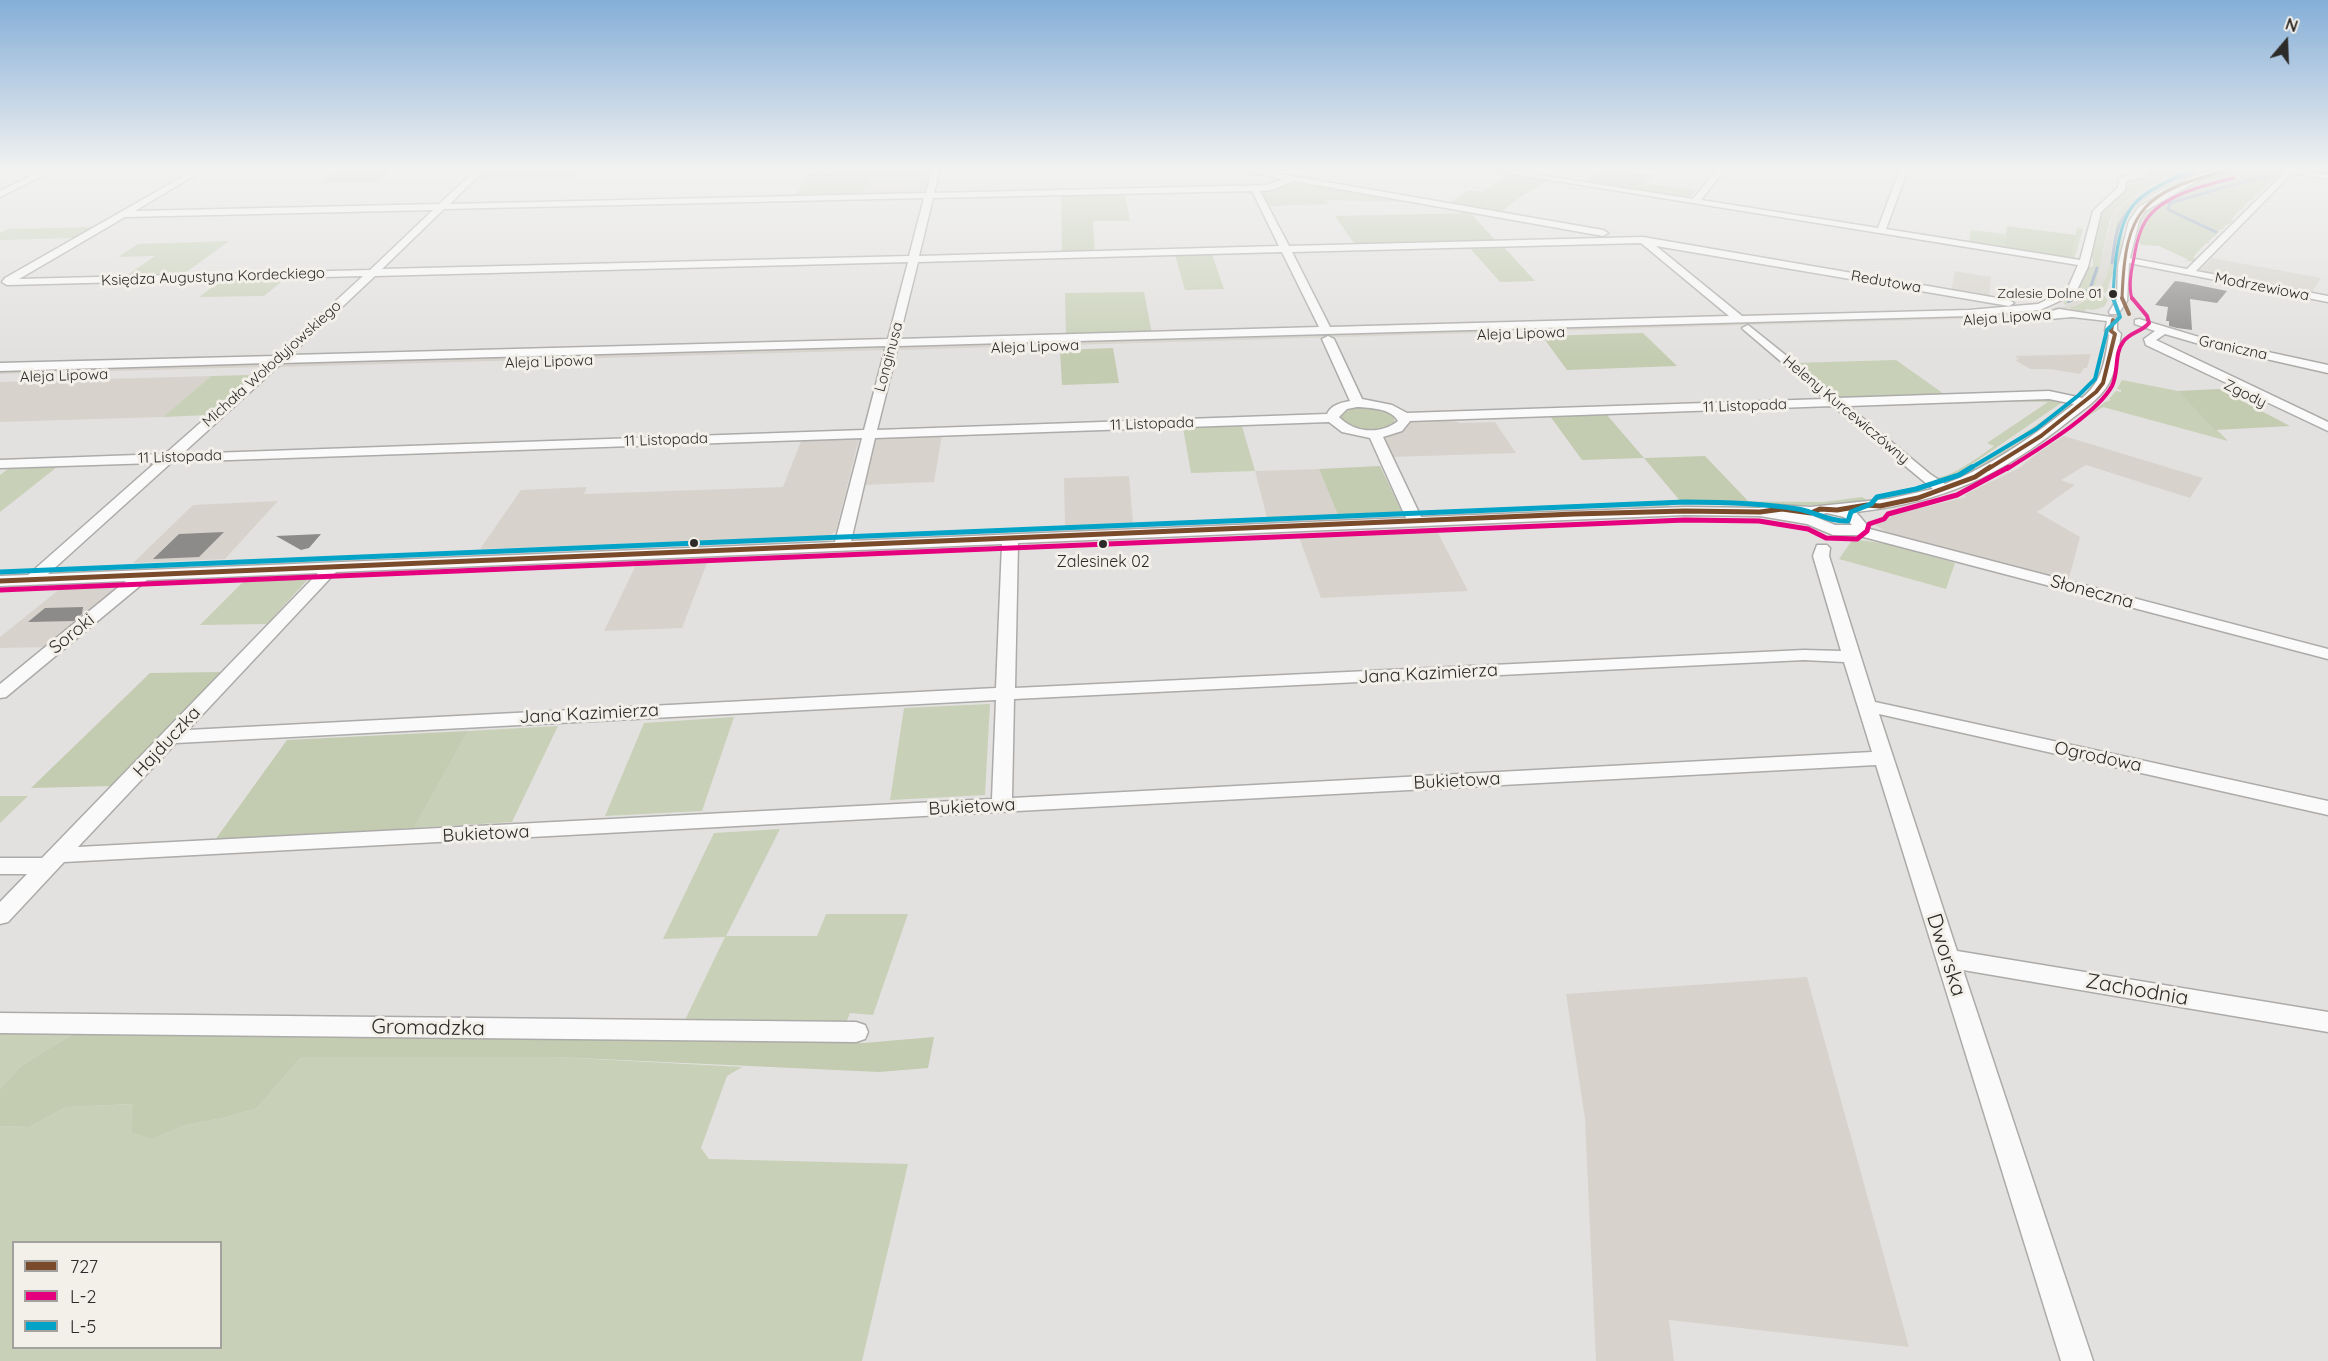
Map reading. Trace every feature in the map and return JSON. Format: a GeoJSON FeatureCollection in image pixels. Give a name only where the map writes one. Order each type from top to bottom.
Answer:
{"type":"FeatureCollection","features":[{"type":"Feature","properties":{"kind":"street"},"geometry":{"type":"LineString","coordinates":[[3,284],[92,233]]}},
{"type":"Feature","properties":{"kind":"street","name":"Michała Wołodyjowskiego"},"geometry":{"type":"LineString","coordinates":[[32,580],[278,360],[414,233]]}},
{"type":"Feature","properties":{"kind":"street","name":"Longinusa"},"geometry":{"type":"LineString","coordinates":[[842,545],[920,233]]}},
{"type":"Feature","properties":{"kind":"street"},"geometry":{"type":"LineString","coordinates":[[1277,233],[1327,335],[1357,404]]}},
{"type":"Feature","properties":{"kind":"street","name":"Redutowa"},"geometry":{"type":"LineString","coordinates":[[1601,233],[2070,314],[2132,319]]}},
{"type":"Feature","properties":{"kind":"street"},"geometry":{"type":"LineString","coordinates":[[1890,233],[2083,264]]}},
{"type":"Feature","properties":{"kind":"street"},"geometry":{"type":"LineString","coordinates":[[2036,308],[2073,291],[2092,233]]}},
{"type":"Feature","properties":{"kind":"street"},"geometry":{"type":"LineString","coordinates":[[2115,334],[2120,332],[2132,319],[2122,301],[2123,266],[2132,233]]}},
{"type":"Feature","properties":{"kind":"street"},"geometry":{"type":"LineString","coordinates":[[2189,272],[2227,233]]}},
{"type":"Feature","properties":{"kind":"street","name":"Księdza Augustyna Kordeckiego"},"geometry":{"type":"LineString","coordinates":[[3,284],[372,272],[1643,240]]}},
{"type":"Feature","properties":{"kind":"street","name":"Heleny Kurcewiczówny"},"geometry":{"type":"LineString","coordinates":[[1643,240],[1925,477],[1945,489]]}},
{"type":"Feature","properties":{"kind":"street","name":"Modrzewiowa"},"geometry":{"type":"LineString","coordinates":[[2126,260],[2328,299]]}},
{"type":"Feature","properties":{"kind":"street"},"geometry":{"type":"LineString","coordinates":[[2115,334],[2111,331],[2112,317],[2118,303],[2122,301]]}},
{"type":"Feature","properties":{"kind":"street","name":"Aleja Lipowa"},"geometry":{"type":"LineString","coordinates":[[0,378],[265,371],[890,348],[1743,323],[2036,308]]}},
{"type":"Feature","properties":{"kind":"street","name":"Aleja Lipowa"},"geometry":{"type":"LineString","coordinates":[[1743,323],[1950,322],[2070,314]]}},
{"type":"Feature","properties":{"kind":"street","name":"Graniczna"},"geometry":{"type":"LineString","coordinates":[[2132,319],[2208,343],[2328,369]]}},
{"type":"Feature","properties":{"kind":"street"},"geometry":{"type":"LineString","coordinates":[[2163,330],[2149,341],[2164,350]]}},
{"type":"Feature","properties":{"kind":"street"},"geometry":{"type":"LineString","coordinates":[[1816,527],[1820,509],[1837,510],[1867,505],[1880,506],[1945,489],[1983,473],[2041,436],[2085,402],[2103,383],[2115,334]]}},
{"type":"Feature","properties":{"kind":"street","name":"Aleja Lipowa"},"geometry":{"type":"LineString","coordinates":[[0,367],[890,348]]}},
{"type":"Feature","properties":{"kind":"street","name":"Zgody"},"geometry":{"type":"LineString","coordinates":[[2164,350],[2328,427]]}},
{"type":"Feature","properties":{"kind":"street","name":"Zgody"},"geometry":{"type":"LineString","coordinates":[[2164,350],[2198,371],[2328,435]]}},
{"type":"Feature","properties":{"kind":"street","name":"11 Listopada"},"geometry":{"type":"LineString","coordinates":[[1404,417],[2049,395],[2085,402]]}},
{"type":"Feature","properties":{"kind":"street"},"geometry":{"type":"LineString","coordinates":[[1357,404],[1385,406],[1404,417],[1404,422],[1400,427],[1375,434],[1352,431],[1336,423],[1332,418],[1334,411],[1343,406],[1357,404]]}},
{"type":"Feature","properties":{"kind":"street","name":"11 Listopada"},"geometry":{"type":"LineString","coordinates":[[0,464],[1332,418]]}},
{"type":"Feature","properties":{"kind":"street"},"geometry":{"type":"LineString","coordinates":[[1375,434],[1415,520]]}},
{"type":"Feature","properties":{"kind":"street"},"geometry":{"type":"LineString","coordinates":[[0,581],[1415,520],[1685,511],[1760,512],[1816,527],[1831,546],[1851,527],[1879,511],[1880,506]]}},
{"type":"Feature","properties":{"kind":"street","name":"Słoneczna"},"geometry":{"type":"LineString","coordinates":[[1837,510],[1851,527],[2328,654]]}},
{"type":"Feature","properties":{"kind":"street","name":"Dworska"},"geometry":{"type":"LineString","coordinates":[[1816,527],[1821,556],[1851,657],[2077,1361]]}},
{"type":"Feature","properties":{"kind":"street"},"geometry":{"type":"LineString","coordinates":[[1002,806],[1010,539]]}},
{"type":"Feature","properties":{"kind":"street","name":"Hajduczka"},"geometry":{"type":"LineString","coordinates":[[0,916],[332,567]]}},
{"type":"Feature","properties":{"kind":"street","name":"Soroki"},"geometry":{"type":"LineString","coordinates":[[0,693],[144,574]]}},
{"type":"Feature","properties":{"kind":"street","name":"Jana Kazimierza"},"geometry":{"type":"LineString","coordinates":[[172,737],[632,712],[1804,655],[1851,657]]}},
{"type":"Feature","properties":{"kind":"street","name":"Ogrodowa"},"geometry":{"type":"LineString","coordinates":[[1867,706],[2328,808]]}},
{"type":"Feature","properties":{"kind":"street","name":"Bukietowa"},"geometry":{"type":"LineString","coordinates":[[0,866],[55,860],[1883,758]]}},
{"type":"Feature","properties":{"kind":"street","name":"Zachodnia"},"geometry":{"type":"LineString","coordinates":[[1947,958],[2328,1022]]}},
{"type":"Feature","properties":{"kind":"street","name":"Gromadzka"},"geometry":{"type":"LineString","coordinates":[[0,1023],[856,1032]]}},
{"type":"Feature","properties":{"kind":"shaded area"},"geometry":{"type":"Polygon","coordinates":[[[2108,233],[2114,233],[2109,268],[2098,294],[2069,308],[2059,310],[2052,308],[2065,306],[2084,297],[2102,257],[2108,233]]]}},
{"type":"Feature","properties":{"kind":"shaded area"},"geometry":{"type":"Polygon","coordinates":[[[2212,258],[2321,278],[2311,294],[2208,274],[2200,270],[2212,258]]]}},
{"type":"Feature","properties":{"kind":"shaded area"},"geometry":{"type":"Polygon","coordinates":[[[1955,271],[1991,277],[1989,299],[1951,292],[1955,271]]]}},
{"type":"Feature","properties":{"kind":"shaded area"},"geometry":{"type":"Polygon","coordinates":[[[2046,312],[2026,317],[899,350],[899,345],[2046,312]]]}},
{"type":"Feature","properties":{"kind":"shaded area"},"geometry":{"type":"Polygon","coordinates":[[[886,345],[886,350],[279,367],[285,361],[886,345]]]}},
{"type":"Feature","properties":{"kind":"shaded area"},"geometry":{"type":"Polygon","coordinates":[[[2091,354],[2087,368],[2084,368],[2080,374],[2050,369],[2030,369],[2015,360],[2019,359],[2015,356],[2091,354]]]}},
{"type":"Feature","properties":{"kind":"shaded area"},"geometry":{"type":"Polygon","coordinates":[[[271,361],[263,367],[0,374],[0,369],[271,361]]]}},
{"type":"Feature","properties":{"kind":"shaded area"},"geometry":{"type":"Polygon","coordinates":[[[211,376],[163,417],[0,422],[0,382],[211,376]]]}},
{"type":"Feature","properties":{"kind":"shaded area"},"geometry":{"type":"Polygon","coordinates":[[[1448,419],[1460,423],[1495,422],[1516,453],[1393,457],[1383,437],[1400,431],[1408,421],[1448,419]]]}},
{"type":"Feature","properties":{"kind":"shaded area"},"geometry":{"type":"Polygon","coordinates":[[[942,435],[934,482],[864,485],[874,438],[942,435]]]}},
{"type":"Feature","properties":{"kind":"shaded area"},"geometry":{"type":"Polygon","coordinates":[[[2064,436],[2203,478],[2190,498],[2086,465],[2061,480],[2075,485],[2037,512],[2080,537],[2068,582],[1893,536],[1875,525],[1892,515],[1966,497],[1964,495],[2019,468],[2064,436]]]}},
{"type":"Feature","properties":{"kind":"shaded area"},"geometry":{"type":"Polygon","coordinates":[[[859,439],[836,531],[829,536],[480,549],[521,490],[587,487],[584,494],[783,487],[801,441],[859,439]]]}},
{"type":"Feature","properties":{"kind":"shaded area"},"geometry":{"type":"Polygon","coordinates":[[[1319,469],[1338,515],[1267,518],[1255,471],[1319,469]]]}},
{"type":"Feature","properties":{"kind":"shaded area"},"geometry":{"type":"Polygon","coordinates":[[[1129,476],[1133,523],[1065,526],[1064,478],[1129,476]]]}},
{"type":"Feature","properties":{"kind":"shaded area"},"geometry":{"type":"Polygon","coordinates":[[[278,501],[225,559],[133,563],[193,505],[278,501]]]}},
{"type":"Feature","properties":{"kind":"shaded area"},"geometry":{"type":"Polygon","coordinates":[[[1437,531],[1468,591],[1321,598],[1299,537],[1437,531]]]}},
{"type":"Feature","properties":{"kind":"shaded area"},"geometry":{"type":"Polygon","coordinates":[[[707,563],[682,628],[604,631],[636,565],[707,563]]]}},
{"type":"Feature","properties":{"kind":"shaded area"},"geometry":{"type":"Polygon","coordinates":[[[121,586],[51,647],[0,648],[0,637],[61,588],[121,586]]]}},
{"type":"Feature","properties":{"kind":"shaded area"},"geometry":{"type":"Polygon","coordinates":[[[1807,977],[1909,1347],[1669,1320],[1674,1361],[1596,1361],[1585,1119],[1566,994],[1807,977]]]}},
{"type":"Feature","properties":{"kind":"green space"},"geometry":{"type":"Polygon","coordinates":[[[0,233],[87,233],[77,238],[0,240],[0,233]]]}},
{"type":"Feature","properties":{"kind":"green space"},"geometry":{"type":"Polygon","coordinates":[[[1062,233],[1094,233],[1095,253],[1062,254],[1062,233]]]}},
{"type":"Feature","properties":{"kind":"green space"},"geometry":{"type":"Polygon","coordinates":[[[1347,233],[1488,233],[1498,243],[1356,246],[1347,233]]]}},
{"type":"Feature","properties":{"kind":"green space"},"geometry":{"type":"Polygon","coordinates":[[[1971,233],[2006,234],[2004,248],[2071,258],[2076,233],[2082,233],[2074,260],[1969,243],[1971,233]]]}},
{"type":"Feature","properties":{"kind":"green space"},"geometry":{"type":"Polygon","coordinates":[[[2006,233],[2057,233],[2076,235],[2071,259],[2004,249],[2006,233]]]}},
{"type":"Feature","properties":{"kind":"green space"},"geometry":{"type":"Polygon","coordinates":[[[2096,233],[2107,233],[2096,284],[2084,297],[2065,305],[2063,303],[2079,290],[2087,268],[2093,266],[2093,258],[2090,257],[2096,233]]]}},
{"type":"Feature","properties":{"kind":"green space"},"geometry":{"type":"Polygon","coordinates":[[[2114,233],[2123,233],[2120,256],[2116,264],[2113,264],[2113,273],[2106,293],[2101,292],[2108,300],[2104,307],[2085,311],[2091,312],[2077,311],[2069,308],[2094,295],[2101,287],[2111,258],[2114,233]]]}},
{"type":"Feature","properties":{"kind":"green space"},"geometry":{"type":"Polygon","coordinates":[[[2139,233],[2217,233],[2215,235],[2218,236],[2214,236],[2208,242],[2211,243],[2206,243],[2193,257],[2196,260],[2194,262],[2183,260],[2189,260],[2159,246],[2141,245],[2139,233]]]}},
{"type":"Feature","properties":{"kind":"green space"},"geometry":{"type":"Polygon","coordinates":[[[229,241],[181,276],[123,278],[155,256],[118,257],[138,244],[229,241]]]}},
{"type":"Feature","properties":{"kind":"green space"},"geometry":{"type":"Polygon","coordinates":[[[1503,246],[1535,281],[1500,282],[1469,247],[1503,246]]]}},
{"type":"Feature","properties":{"kind":"green space"},"geometry":{"type":"Polygon","coordinates":[[[1212,254],[1224,289],[1185,290],[1175,255],[1212,254]]]}},
{"type":"Feature","properties":{"kind":"green space"},"geometry":{"type":"Polygon","coordinates":[[[287,277],[264,296],[199,297],[224,278],[287,277]]]}},
{"type":"Feature","properties":{"kind":"green space"},"geometry":{"type":"Polygon","coordinates":[[[1144,292],[1152,334],[1066,336],[1065,293],[1144,292]]]}},
{"type":"Feature","properties":{"kind":"green space"},"geometry":{"type":"Polygon","coordinates":[[[1643,333],[1677,366],[1567,370],[1542,336],[1643,333]]]}},
{"type":"Feature","properties":{"kind":"green space"},"geometry":{"type":"Polygon","coordinates":[[[1113,348],[1119,383],[1062,385],[1060,350],[1113,348]]]}},
{"type":"Feature","properties":{"kind":"green space"},"geometry":{"type":"Polygon","coordinates":[[[1896,360],[1947,396],[1838,400],[1792,363],[1896,360]]]}},
{"type":"Feature","properties":{"kind":"green space"},"geometry":{"type":"Polygon","coordinates":[[[252,375],[208,415],[163,417],[211,376],[252,375]]]}},
{"type":"Feature","properties":{"kind":"green space"},"geometry":{"type":"Polygon","coordinates":[[[2122,380],[2178,391],[2228,441],[2103,407],[2086,417],[2111,400],[2109,399],[2116,391],[2121,392],[2117,389],[2122,380]]]}},
{"type":"Feature","properties":{"kind":"green space"},"geometry":{"type":"Polygon","coordinates":[[[2219,389],[2290,426],[2215,430],[2178,391],[2219,389]]]}},
{"type":"Feature","properties":{"kind":"green space"},"geometry":{"type":"Polygon","coordinates":[[[2058,398],[2064,401],[1968,467],[1966,472],[1950,479],[1932,477],[1947,475],[1973,461],[1994,446],[1987,443],[2048,402],[1971,401],[2058,398]]]}},
{"type":"Feature","properties":{"kind":"green space"},"geometry":{"type":"Polygon","coordinates":[[[2067,404],[2071,405],[1971,473],[1973,468],[2067,404]]]}},
{"type":"Feature","properties":{"kind":"green space"},"geometry":{"type":"Polygon","coordinates":[[[1366,407],[1391,414],[1394,422],[1382,429],[1368,430],[1342,420],[1341,414],[1353,408],[1366,407]]]}},
{"type":"Feature","properties":{"kind":"green space"},"geometry":{"type":"Polygon","coordinates":[[[1607,415],[1644,458],[1582,460],[1550,416],[1607,415]]]}},
{"type":"Feature","properties":{"kind":"green space"},"geometry":{"type":"Polygon","coordinates":[[[1242,426],[1255,471],[1191,473],[1183,428],[1242,426]]]}},
{"type":"Feature","properties":{"kind":"green space"},"geometry":{"type":"Polygon","coordinates":[[[1705,456],[1748,501],[1681,502],[1644,458],[1705,456]]]}},
{"type":"Feature","properties":{"kind":"green space"},"geometry":{"type":"Polygon","coordinates":[[[1380,466],[1402,512],[1338,515],[1319,469],[1380,466]]]}},
{"type":"Feature","properties":{"kind":"green space"},"geometry":{"type":"Polygon","coordinates":[[[57,467],[0,512],[0,475],[8,469],[57,467]]]}},
{"type":"Feature","properties":{"kind":"green space"},"geometry":{"type":"Polygon","coordinates":[[[1862,497],[1867,500],[1804,505],[1698,505],[1695,501],[1823,502],[1862,497]]]}},
{"type":"Feature","properties":{"kind":"green space"},"geometry":{"type":"Polygon","coordinates":[[[1667,502],[1670,506],[1547,509],[1545,507],[1667,502]]]}},
{"type":"Feature","properties":{"kind":"green space"},"geometry":{"type":"Polygon","coordinates":[[[1853,539],[1887,544],[1955,563],[1946,589],[1839,559],[1853,539]]]}},
{"type":"Feature","properties":{"kind":"green space"},"geometry":{"type":"Polygon","coordinates":[[[309,578],[267,624],[200,625],[244,581],[309,578]]]}},
{"type":"Feature","properties":{"kind":"green space"},"geometry":{"type":"Polygon","coordinates":[[[222,672],[113,786],[31,788],[150,673],[222,672]]]}},
{"type":"Feature","properties":{"kind":"green space"},"geometry":{"type":"Polygon","coordinates":[[[990,704],[985,795],[890,800],[904,708],[990,704]]]}},
{"type":"Feature","properties":{"kind":"green space"},"geometry":{"type":"Polygon","coordinates":[[[734,717],[702,811],[605,816],[644,723],[734,717]]]}},
{"type":"Feature","properties":{"kind":"green space"},"geometry":{"type":"Polygon","coordinates":[[[558,726],[512,822],[414,828],[468,731],[558,726]]]}},
{"type":"Feature","properties":{"kind":"green space"},"geometry":{"type":"Polygon","coordinates":[[[468,731],[414,828],[215,840],[287,740],[468,731]]]}},
{"type":"Feature","properties":{"kind":"green space"},"geometry":{"type":"Polygon","coordinates":[[[0,796],[28,796],[0,823],[0,796]]]}},
{"type":"Feature","properties":{"kind":"green space"},"geometry":{"type":"Polygon","coordinates":[[[780,829],[726,936],[817,936],[826,914],[908,914],[873,1015],[850,1013],[845,1025],[684,1022],[725,937],[663,939],[714,833],[780,829]]]}},
{"type":"Feature","properties":{"kind":"green space"},"geometry":{"type":"Polygon","coordinates":[[[0,1032],[76,1032],[21,1066],[0,1089],[0,1032]]]}},
{"type":"Feature","properties":{"kind":"green space"},"geometry":{"type":"Polygon","coordinates":[[[76,1032],[864,1043],[934,1037],[928,1068],[879,1072],[556,1057],[301,1057],[256,1109],[185,1125],[153,1139],[132,1132],[133,1104],[66,1107],[29,1127],[0,1126],[0,1089],[21,1066],[76,1032]]]}},
{"type":"Feature","properties":{"kind":"green space"},"geometry":{"type":"Polygon","coordinates":[[[301,1057],[556,1057],[742,1067],[727,1076],[701,1148],[709,1159],[908,1164],[862,1361],[0,1361],[0,1126],[29,1127],[66,1107],[134,1104],[153,1139],[185,1125],[256,1109],[301,1057]]]}},
{"type":"Feature","properties":{"kind":"building"},"geometry":{"type":"Polygon","coordinates":[[[2175,281],[2227,291],[2217,303],[2190,299],[2192,330],[2177,328],[2169,326],[2169,321],[2166,321],[2168,307],[2155,305],[2175,281]]]}},
{"type":"Feature","properties":{"kind":"building"},"geometry":{"type":"Polygon","coordinates":[[[224,532],[199,557],[153,559],[179,534],[224,532]]]}},
{"type":"Feature","properties":{"kind":"building"},"geometry":{"type":"Polygon","coordinates":[[[321,534],[309,548],[301,550],[276,536],[321,534]]]}},
{"type":"Feature","properties":{"kind":"building"},"geometry":{"type":"Polygon","coordinates":[[[83,607],[82,614],[74,621],[28,622],[45,608],[83,607]]]}},
{"type":"Feature","properties":{"kind":"waterway"},"geometry":{"type":"LineString","coordinates":[[2112,263],[2117,233]]}},
{"type":"Feature","properties":{"kind":"waterway"},"geometry":{"type":"LineString","coordinates":[[2072,299],[2090,289],[2097,268]]}},
{"type":"Feature","properties":{"kind":"waterway"},"geometry":{"type":"LineString","coordinates":[[2069,301],[2075,298]]}},
{"type":"Feature","properties":{"kind":"transit line","name":"L-5"},"geometry":{"type":"LineString","coordinates":[[0,572],[1685,502],[1742,503],[1785,507],[1806,510],[1835,520],[1848,521],[1851,512],[1871,504],[1877,497],[1916,489],[1959,475],[2036,429],[2079,395],[2095,379],[2107,330],[2120,317],[2113,302],[2114,266],[2122,233]]}},
{"type":"Feature","properties":{"kind":"transit line","name":"727"},"geometry":{"type":"LineString","coordinates":[[2129,314],[2126,304],[2122,301],[2123,270],[2130,233]]}},
{"type":"Feature","properties":{"kind":"transit line","name":"L-2"},"geometry":{"type":"LineString","coordinates":[[0,590],[1685,520],[1759,521],[1808,529],[1826,538],[1857,539],[1867,531],[1869,524],[1884,519],[1888,514],[1948,498],[1981,484],[2044,445],[2101,400],[2113,383],[2124,340],[2149,323],[2147,316],[2133,302],[2130,287],[2135,253],[2141,233]]}},
{"type":"Feature","properties":{"kind":"transit line","name":"727"},"geometry":{"type":"LineString","coordinates":[[0,581],[1574,514],[1685,511],[1760,512],[1782,509],[1811,513],[1820,509],[1837,510],[1867,505],[1880,506],[1918,498],[1975,477],[2041,436],[2096,392],[2103,383],[2115,334],[2111,331],[2113,320]]}},
{"type":"Feature","properties":{"kind":"place","name":"Zalesie Dolne 01"},"geometry":{"type":"Point","coordinates":[2113,294]}},
{"type":"Feature","properties":{"kind":"place","name":"Zalesinek 02"},"geometry":{"type":"Point","coordinates":[1103,544]}}]}
